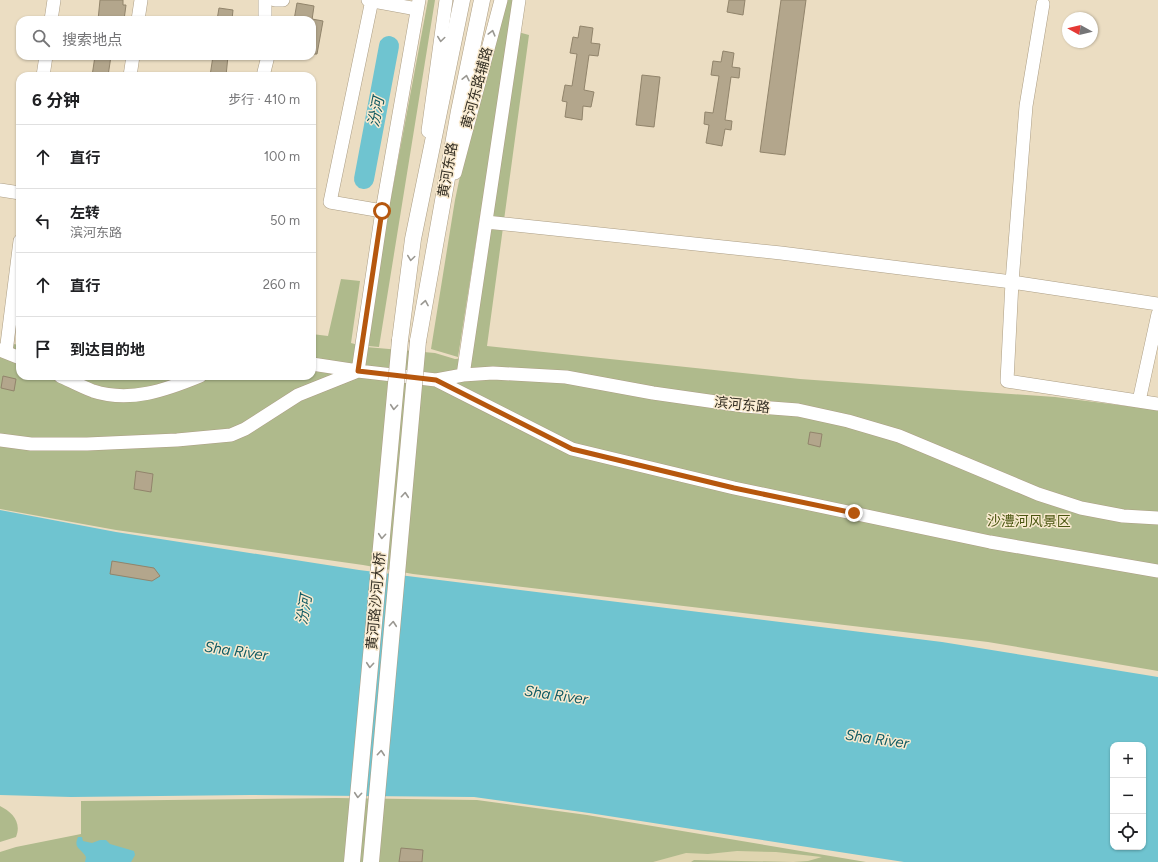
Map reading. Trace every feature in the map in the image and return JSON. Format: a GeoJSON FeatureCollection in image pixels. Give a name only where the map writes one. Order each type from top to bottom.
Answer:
{"type":"FeatureCollection","features":[{"type":"Feature","properties":{"kind":"main road","name":"黄河东路"},"geometry":{"type":"LineString","coordinates":[[400,340],[414,239],[462,0]]}},
{"type":"Feature","properties":{"kind":"main road","name":"黄河东路"},"geometry":{"type":"LineString","coordinates":[[418,341],[459,111],[482,0]]}},
{"type":"Feature","properties":{"kind":"main road","name":"黄河路沙河大桥"},"geometry":{"type":"LineString","coordinates":[[352,862],[400,340]]}},
{"type":"Feature","properties":{"kind":"main road","name":"黄河路沙河大桥"},"geometry":{"type":"LineString","coordinates":[[371,862],[418,341]]}},
{"type":"Feature","properties":{"kind":"street"},"geometry":{"type":"LineString","coordinates":[[52,16],[54,0]]}},
{"type":"Feature","properties":{"kind":"street"},"geometry":{"type":"LineString","coordinates":[[139,16],[141,0]]}},
{"type":"Feature","properties":{"kind":"street"},"geometry":{"type":"LineString","coordinates":[[264,16],[265,0]]}},
{"type":"Feature","properties":{"kind":"street"},"geometry":{"type":"LineString","coordinates":[[275,0],[282,0]]}},
{"type":"Feature","properties":{"kind":"street"},"geometry":{"type":"LineString","coordinates":[[0,440],[31,444],[87,444],[177,440],[231,435],[245,429],[298,395],[358,371],[382,211],[418,4],[370,0],[330,202],[382,211]]}},
{"type":"Feature","properties":{"kind":"street"},"geometry":{"type":"LineString","coordinates":[[414,239],[446,0]]}},
{"type":"Feature","properties":{"kind":"street","name":"黄河东路辅路"},"geometry":{"type":"LineString","coordinates":[[435,246],[501,0]]}},
{"type":"Feature","properties":{"kind":"street"},"geometry":{"type":"LineString","coordinates":[[463,375],[519,0]]}},
{"type":"Feature","properties":{"kind":"street"},"geometry":{"type":"LineString","coordinates":[[1043,4],[1026,106],[1012,282],[1007,381],[1158,404]]}},
{"type":"Feature","properties":{"kind":"street"},"geometry":{"type":"LineString","coordinates":[[44,72],[45,60]]}},
{"type":"Feature","properties":{"kind":"street"},"geometry":{"type":"LineString","coordinates":[[131,72],[132,60]]}},
{"type":"Feature","properties":{"kind":"street"},"geometry":{"type":"LineString","coordinates":[[264,72],[267,60]]}},
{"type":"Feature","properties":{"kind":"street"},"geometry":{"type":"LineString","coordinates":[[0,190],[16,192]]}},
{"type":"Feature","properties":{"kind":"street"},"geometry":{"type":"LineString","coordinates":[[486,222],[780,253],[1012,282],[1158,304]]}},
{"type":"Feature","properties":{"kind":"street"},"geometry":{"type":"LineString","coordinates":[[16,267],[3,351],[16,356]]}},
{"type":"Feature","properties":{"kind":"street"},"geometry":{"type":"LineString","coordinates":[[1139,401],[1158,314]]}},
{"type":"Feature","properties":{"kind":"street","name":"滨河东路"},"geometry":{"type":"LineString","coordinates":[[316,365],[436,380],[463,375],[493,373],[566,377],[653,393],[744,406],[798,410],[848,420],[899,436],[1038,494],[1080,508],[1122,516],[1158,518]]}},
{"type":"Feature","properties":{"kind":"street"},"geometry":{"type":"LineString","coordinates":[[69,380],[93,391],[116,396],[142,395],[174,387],[191,380]]}},
{"type":"Feature","properties":{"kind":"street"},"geometry":{"type":"LineString","coordinates":[[436,380],[572,449],[734,488],[990,542],[1158,571]]}},
{"type":"Feature","properties":{"kind":"green space"},"geometry":{"type":"Polygon","coordinates":[[[428,0],[435,0],[379,347],[368,346],[384,235],[428,0]]]}},
{"type":"Feature","properties":{"kind":"green space"},"geometry":{"type":"Polygon","coordinates":[[[503,0],[514,0],[458,357],[431,349],[455,200],[472,119],[503,0]]]}},
{"type":"Feature","properties":{"kind":"green space","name":"沙澧河风景区"},"geometry":{"type":"Polygon","coordinates":[[[518,32],[529,35],[487,346],[800,379],[1055,397],[1158,410],[1158,671],[988,642],[413,574],[363,565],[116,530],[0,509],[0,342],[16,344],[16,380],[316,380],[316,334],[328,336],[341,279],[360,281],[351,343],[366,347],[435,353],[455,359],[469,358],[518,32]]]}},
{"type":"Feature","properties":{"kind":"green space"},"geometry":{"type":"Polygon","coordinates":[[[336,798],[477,800],[587,815],[866,862],[0,862],[0,852],[16,847],[81,834],[81,801],[336,798]]]}},
{"type":"Feature","properties":{"kind":"green space"},"geometry":{"type":"Polygon","coordinates":[[[0,806],[12,814],[15,818],[18,832],[16,837],[0,842],[0,806]]]}},
{"type":"Feature","properties":{"kind":"sand"},"geometry":{"type":"Polygon","coordinates":[[[737,851],[776,852],[822,857],[808,861],[793,862],[694,860],[691,862],[653,862],[686,853],[708,854],[737,851]]]}},
{"type":"Feature","properties":{"kind":"water","name":"Sha River"},"geometry":{"type":"Polygon","coordinates":[[[0,510],[116,532],[359,570],[942,642],[1158,677],[1158,862],[904,862],[589,813],[474,797],[250,795],[71,797],[0,795],[0,510]]]}},
{"type":"Feature","properties":{"kind":"water"},"geometry":{"type":"Polygon","coordinates":[[[78,837],[82,837],[83,841],[92,843],[100,840],[106,840],[110,844],[134,851],[135,855],[131,862],[85,862],[86,857],[76,844],[78,837]]]}},
{"type":"Feature","properties":{"kind":"building"},"geometry":{"type":"Polygon","coordinates":[[[100,0],[123,0],[123,5],[126,5],[125,16],[98,16],[100,0]]]}},
{"type":"Feature","properties":{"kind":"building"},"geometry":{"type":"Polygon","coordinates":[[[729,0],[745,0],[743,15],[727,12],[729,0]]]}},
{"type":"Feature","properties":{"kind":"building"},"geometry":{"type":"Polygon","coordinates":[[[781,0],[806,0],[785,155],[760,152],[781,0]]]}},
{"type":"Feature","properties":{"kind":"building"},"geometry":{"type":"Polygon","coordinates":[[[297,3],[314,6],[313,16],[295,16],[297,3]]]}},
{"type":"Feature","properties":{"kind":"building"},"geometry":{"type":"Polygon","coordinates":[[[219,8],[233,10],[232,16],[218,16],[219,8]]]}},
{"type":"Feature","properties":{"kind":"building"},"geometry":{"type":"Polygon","coordinates":[[[316,20],[323,21],[316,54],[316,20]]]}},
{"type":"Feature","properties":{"kind":"building"},"geometry":{"type":"Polygon","coordinates":[[[580,26],[593,28],[591,43],[600,44],[598,56],[589,55],[584,90],[594,92],[591,107],[583,106],[582,120],[565,117],[567,102],[562,101],[565,85],[572,86],[577,54],[570,53],[573,37],[578,38],[580,26]]]}},
{"type":"Feature","properties":{"kind":"building"},"geometry":{"type":"Polygon","coordinates":[[[723,51],[734,53],[732,67],[740,68],[739,78],[731,77],[725,120],[732,121],[731,130],[725,129],[722,146],[706,143],[709,125],[704,124],[705,112],[713,113],[719,76],[711,75],[713,61],[721,62],[723,51]]]}},
{"type":"Feature","properties":{"kind":"building"},"geometry":{"type":"Polygon","coordinates":[[[94,60],[110,60],[109,72],[93,72],[94,60]]]}},
{"type":"Feature","properties":{"kind":"building"},"geometry":{"type":"Polygon","coordinates":[[[212,60],[228,60],[226,72],[211,72],[212,60]]]}},
{"type":"Feature","properties":{"kind":"building"},"geometry":{"type":"Polygon","coordinates":[[[642,75],[660,77],[654,127],[636,125],[642,75]]]}},
{"type":"Feature","properties":{"kind":"building"},"geometry":{"type":"Polygon","coordinates":[[[3,376],[16,379],[14,391],[1,388],[3,376]]]}},
{"type":"Feature","properties":{"kind":"building"},"geometry":{"type":"Polygon","coordinates":[[[810,432],[822,434],[820,447],[808,444],[810,432]]]}},
{"type":"Feature","properties":{"kind":"building"},"geometry":{"type":"Polygon","coordinates":[[[136,471],[153,474],[151,492],[134,489],[136,471]]]}},
{"type":"Feature","properties":{"kind":"building"},"geometry":{"type":"Polygon","coordinates":[[[112,561],[154,568],[160,576],[152,581],[110,574],[112,561]]]}},
{"type":"Feature","properties":{"kind":"building"},"geometry":{"type":"Polygon","coordinates":[[[401,848],[423,850],[422,862],[399,862],[401,848]]]}},
{"type":"Feature","properties":{"kind":"waterway","name":"汾河"},"geometry":{"type":"LineString","coordinates":[[364,179],[389,46]]}},
{"type":"Feature","properties":{"kind":"route"},"geometry":{"type":"LineString","coordinates":[[382,211],[358,371],[436,380],[572,449],[734,488],[854,513]]}}]}
